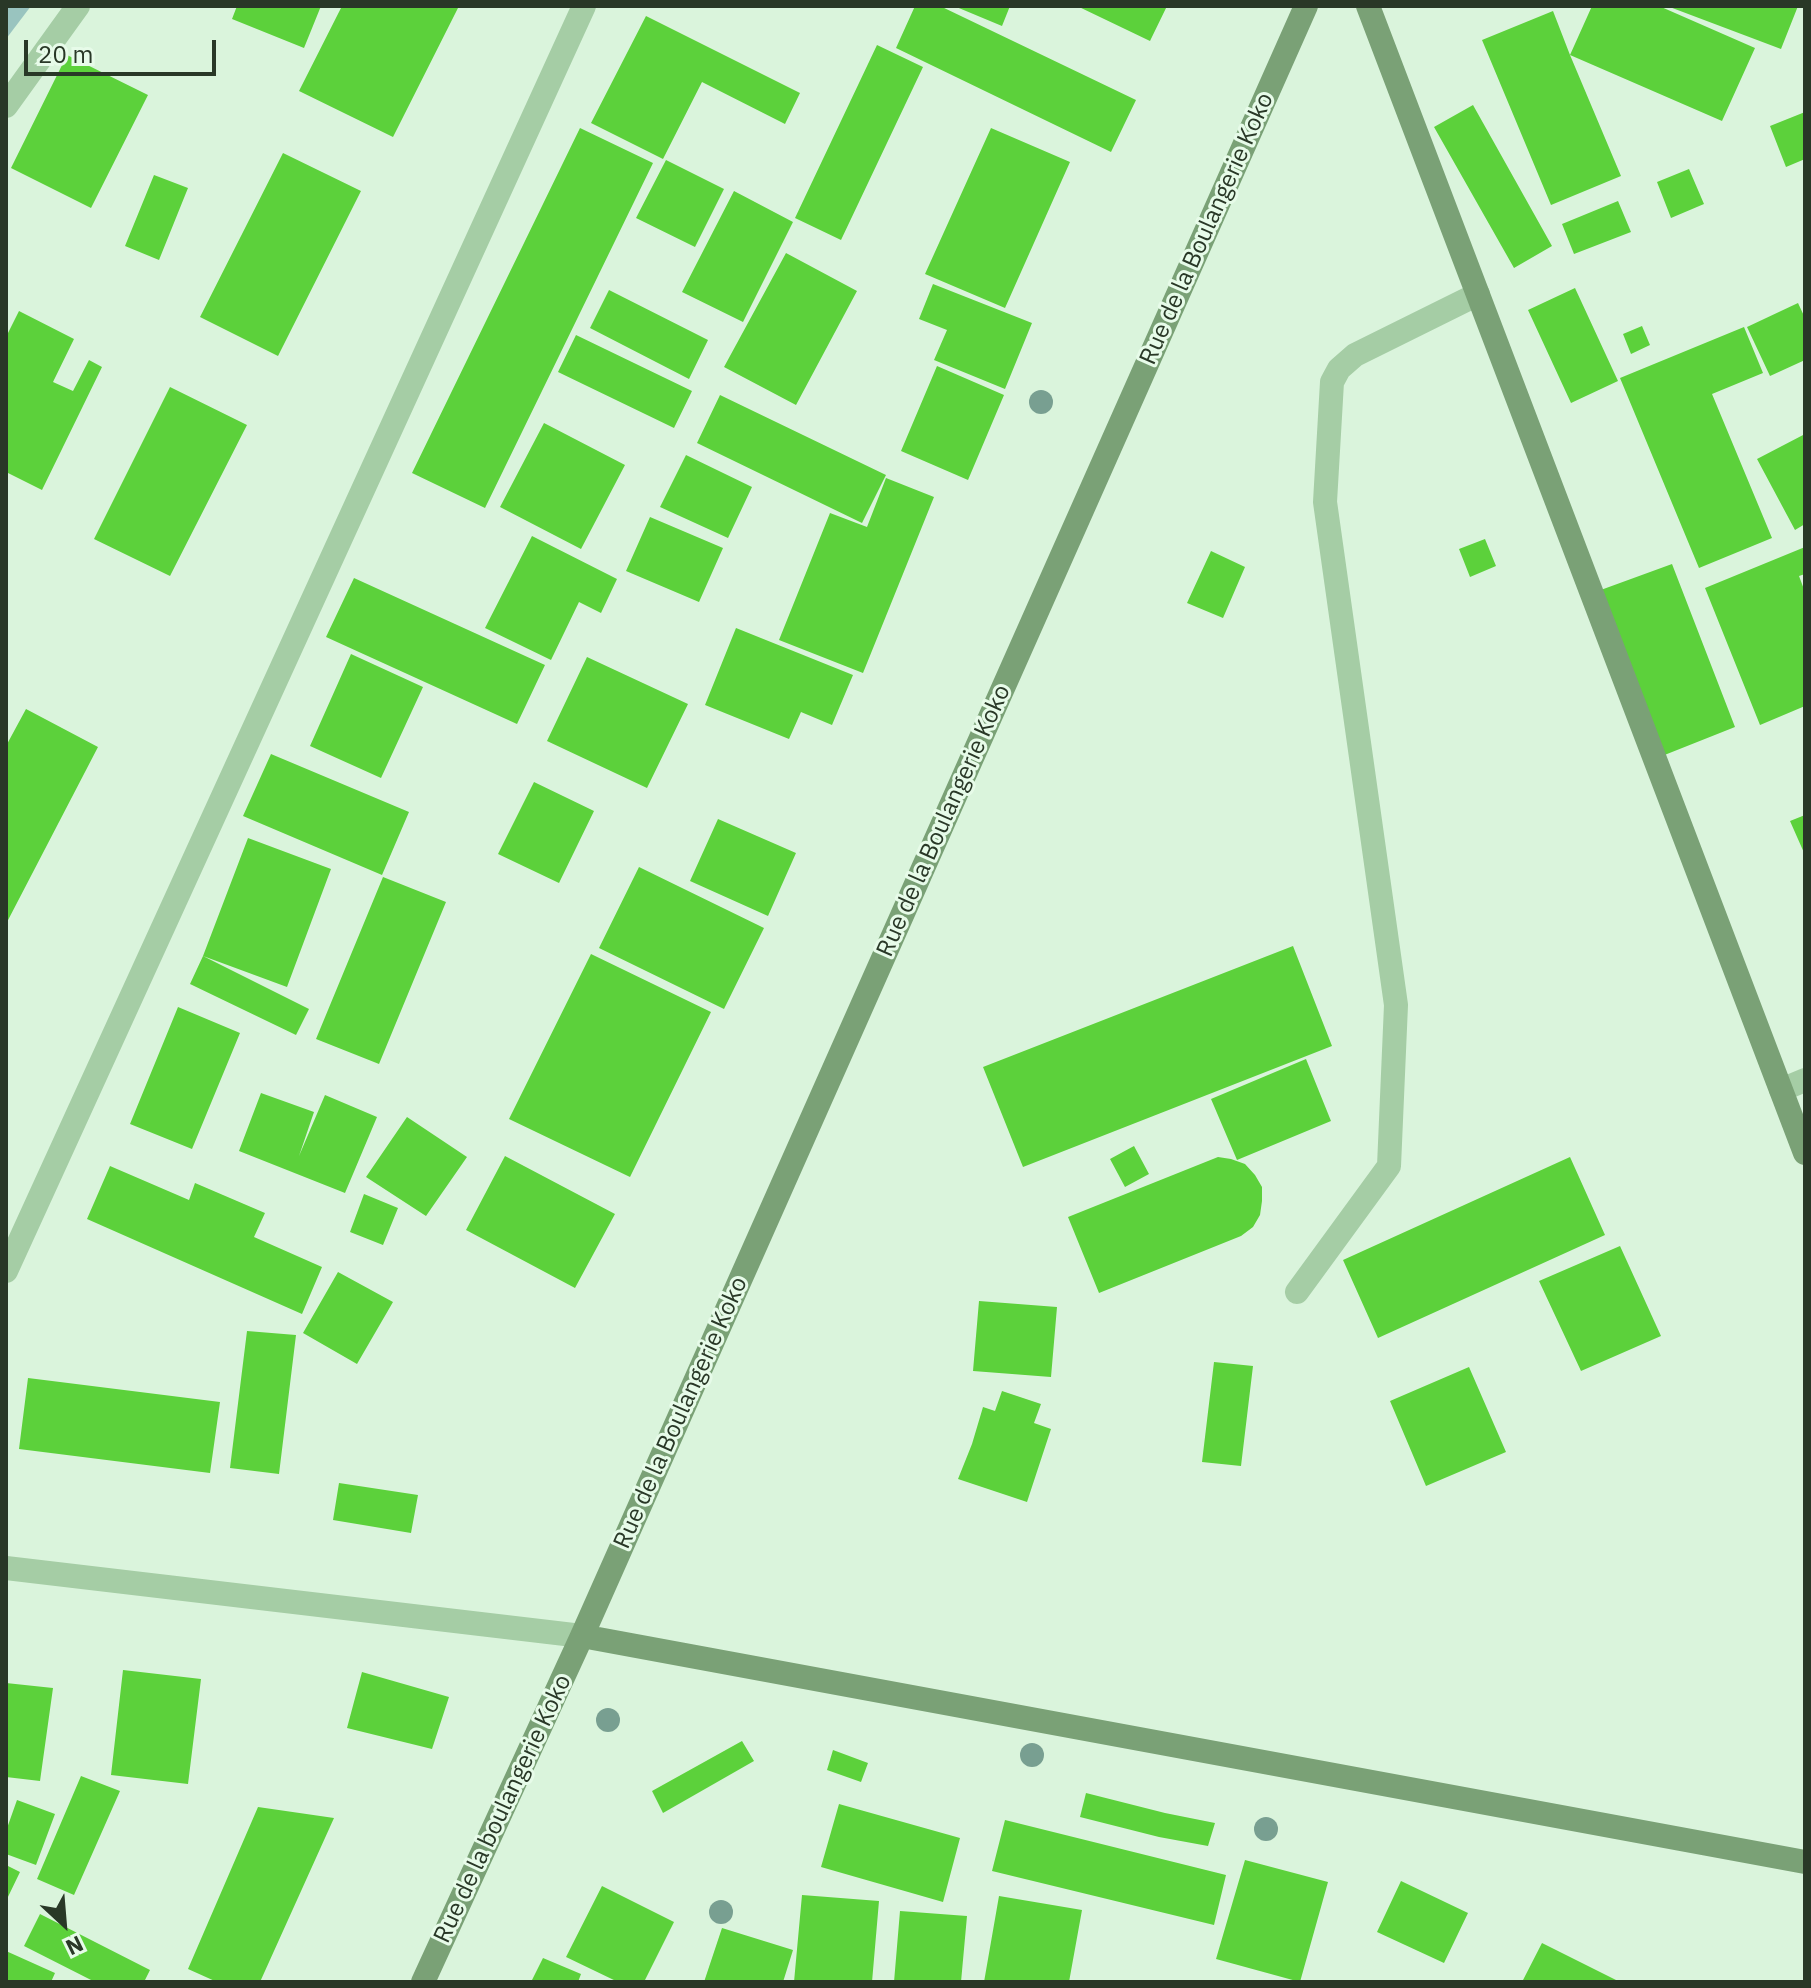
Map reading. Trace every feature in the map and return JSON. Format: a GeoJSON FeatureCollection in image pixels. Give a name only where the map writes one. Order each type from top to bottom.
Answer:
{"type":"FeatureCollection","features":[{"type":"Feature","properties":{"kind":"street"},"geometry":{"type":"LineString","coordinates":[[6,106],[78,6]]}},
{"type":"Feature","properties":{"kind":"street"},"geometry":{"type":"LineString","coordinates":[[6,1271],[584,6]]}},
{"type":"Feature","properties":{"kind":"street","name":"Rue de la Boulangerie Koko"},"geometry":{"type":"LineString","coordinates":[[582,1636],[1306,6]]}},
{"type":"Feature","properties":{"kind":"street"},"geometry":{"type":"LineString","coordinates":[[1368,6],[1805,1153]]}},
{"type":"Feature","properties":{"kind":"street"},"geometry":{"type":"LineString","coordinates":[[1297,1292],[1389,1166],[1396,1005],[1325,502],[1332,382],[1339,369],[1355,355],[1478,294]]}},
{"type":"Feature","properties":{"kind":"street"},"geometry":{"type":"LineString","coordinates":[[1781,1090],[1805,1080]]}},
{"type":"Feature","properties":{"kind":"street"},"geometry":{"type":"LineString","coordinates":[[6,1568],[582,1636],[1805,1862]]}},
{"type":"Feature","properties":{"kind":"street","name":"Rue de la boulangerie Koko"},"geometry":{"type":"LineString","coordinates":[[423,1982],[582,1636]]}},
{"type":"Feature","properties":{"kind":"shaded area"},"geometry":{"type":"Polygon","coordinates":[[[6,6],[31,6],[6,39],[6,6]]]}},
{"type":"Feature","properties":{"kind":"building"},"geometry":{"type":"Polygon","coordinates":[[[237,6],[321,6],[304,48],[232,19],[237,6]]]}},
{"type":"Feature","properties":{"kind":"building"},"geometry":{"type":"Polygon","coordinates":[[[342,6],[459,6],[393,137],[299,91],[342,6]]]}},
{"type":"Feature","properties":{"kind":"building"},"geometry":{"type":"Polygon","coordinates":[[[915,6],[940,6],[1136,100],[1111,152],[896,48],[915,6]]]}},
{"type":"Feature","properties":{"kind":"building"},"geometry":{"type":"Polygon","coordinates":[[[954,6],[1010,6],[1002,26],[954,6]]]}},
{"type":"Feature","properties":{"kind":"building"},"geometry":{"type":"Polygon","coordinates":[[[1077,6],[1167,6],[1150,41],[1077,6]]]}},
{"type":"Feature","properties":{"kind":"building"},"geometry":{"type":"Polygon","coordinates":[[[1592,6],[1659,6],[1755,48],[1722,121],[1570,55],[1592,6]]]}},
{"type":"Feature","properties":{"kind":"building"},"geometry":{"type":"Polygon","coordinates":[[[1667,6],[1798,6],[1781,49],[1667,6]]]}},
{"type":"Feature","properties":{"kind":"building"},"geometry":{"type":"Polygon","coordinates":[[[1553,11],[1621,176],[1551,205],[1482,40],[1553,11]]]}},
{"type":"Feature","properties":{"kind":"building"},"geometry":{"type":"Polygon","coordinates":[[[646,16],[800,93],[785,124],[702,82],[663,159],[591,123],[646,16]]]}},
{"type":"Feature","properties":{"kind":"building"},"geometry":{"type":"Polygon","coordinates":[[[877,45],[923,67],[841,240],[795,218],[877,45]]]}},
{"type":"Feature","properties":{"kind":"building"},"geometry":{"type":"Polygon","coordinates":[[[67,55],[148,95],[91,208],[11,168],[67,55]]]}},
{"type":"Feature","properties":{"kind":"building"},"geometry":{"type":"Polygon","coordinates":[[[1473,105],[1552,246],[1514,268],[1434,127],[1473,105]]]}},
{"type":"Feature","properties":{"kind":"building"},"geometry":{"type":"Polygon","coordinates":[[[1805,112],[1805,159],[1786,167],[1770,126],[1805,112]]]}},
{"type":"Feature","properties":{"kind":"building"},"geometry":{"type":"Polygon","coordinates":[[[580,128],[653,163],[485,508],[412,473],[580,128]]]}},
{"type":"Feature","properties":{"kind":"building"},"geometry":{"type":"Polygon","coordinates":[[[991,128],[1070,162],[1005,308],[925,274],[991,128]]]}},
{"type":"Feature","properties":{"kind":"building"},"geometry":{"type":"Polygon","coordinates":[[[283,153],[361,191],[278,356],[200,317],[283,153]]]}},
{"type":"Feature","properties":{"kind":"building"},"geometry":{"type":"Polygon","coordinates":[[[666,160],[724,189],[695,247],[636,218],[666,160]]]}},
{"type":"Feature","properties":{"kind":"building"},"geometry":{"type":"Polygon","coordinates":[[[1689,169],[1704,204],[1671,218],[1657,182],[1689,169]]]}},
{"type":"Feature","properties":{"kind":"building"},"geometry":{"type":"Polygon","coordinates":[[[154,175],[188,188],[159,260],[125,246],[154,175]]]}},
{"type":"Feature","properties":{"kind":"building"},"geometry":{"type":"Polygon","coordinates":[[[734,191],[793,222],[743,322],[682,292],[734,191]]]}},
{"type":"Feature","properties":{"kind":"building"},"geometry":{"type":"Polygon","coordinates":[[[1618,201],[1631,232],[1574,254],[1562,224],[1618,201]]]}},
{"type":"Feature","properties":{"kind":"building"},"geometry":{"type":"Polygon","coordinates":[[[786,253],[857,291],[796,405],[724,367],[786,253]]]}},
{"type":"Feature","properties":{"kind":"building"},"geometry":{"type":"Polygon","coordinates":[[[933,284],[1032,323],[1005,389],[934,360],[947,330],[919,319],[933,284]]]}},
{"type":"Feature","properties":{"kind":"building"},"geometry":{"type":"Polygon","coordinates":[[[1575,288],[1618,381],[1571,403],[1528,310],[1575,288]]]}},
{"type":"Feature","properties":{"kind":"building"},"geometry":{"type":"Polygon","coordinates":[[[609,290],[708,340],[689,379],[590,328],[609,290]]]}},
{"type":"Feature","properties":{"kind":"building"},"geometry":{"type":"Polygon","coordinates":[[[1798,303],[1805,318],[1805,360],[1770,376],[1747,327],[1798,303]]]}},
{"type":"Feature","properties":{"kind":"building"},"geometry":{"type":"Polygon","coordinates":[[[19,311],[74,339],[53,382],[73,391],[89,360],[102,367],[42,490],[6,472],[6,337],[19,311]]]}},
{"type":"Feature","properties":{"kind":"building"},"geometry":{"type":"Polygon","coordinates":[[[1642,326],[1650,345],[1631,354],[1623,334],[1642,326]]]}},
{"type":"Feature","properties":{"kind":"building"},"geometry":{"type":"Polygon","coordinates":[[[1744,327],[1763,373],[1712,394],[1772,538],[1699,568],[1620,378],[1744,327]]]}},
{"type":"Feature","properties":{"kind":"building"},"geometry":{"type":"Polygon","coordinates":[[[576,335],[692,391],[674,428],[558,372],[576,335]]]}},
{"type":"Feature","properties":{"kind":"building"},"geometry":{"type":"Polygon","coordinates":[[[937,366],[1004,395],[968,480],[901,451],[937,366]]]}},
{"type":"Feature","properties":{"kind":"building"},"geometry":{"type":"Polygon","coordinates":[[[170,387],[247,425],[170,576],[94,539],[170,387]]]}},
{"type":"Feature","properties":{"kind":"building"},"geometry":{"type":"Polygon","coordinates":[[[720,395],[886,475],[862,523],[697,443],[720,395]]]}},
{"type":"Feature","properties":{"kind":"building"},"geometry":{"type":"Polygon","coordinates":[[[544,423],[625,465],[581,549],[500,507],[544,423]]]}},
{"type":"Feature","properties":{"kind":"building"},"geometry":{"type":"Polygon","coordinates":[[[1805,434],[1805,524],[1795,530],[1757,459],[1805,434]]]}},
{"type":"Feature","properties":{"kind":"building"},"geometry":{"type":"Polygon","coordinates":[[[686,455],[752,487],[728,538],[660,507],[686,455]]]}},
{"type":"Feature","properties":{"kind":"building"},"geometry":{"type":"Polygon","coordinates":[[[886,478],[934,497],[863,673],[779,640],[830,513],[867,527],[886,478]]]}},
{"type":"Feature","properties":{"kind":"building"},"geometry":{"type":"Polygon","coordinates":[[[650,517],[723,548],[699,602],[626,571],[650,517]]]}},
{"type":"Feature","properties":{"kind":"building"},"geometry":{"type":"Polygon","coordinates":[[[532,536],[617,579],[601,613],[579,602],[551,660],[485,628],[532,536]]]}},
{"type":"Feature","properties":{"kind":"building"},"geometry":{"type":"Polygon","coordinates":[[[1485,539],[1496,566],[1470,577],[1459,549],[1485,539]]]}},
{"type":"Feature","properties":{"kind":"building"},"geometry":{"type":"Polygon","coordinates":[[[1805,547],[1805,574],[1799,576],[1805,592],[1805,706],[1760,725],[1705,588],[1805,547]]]}},
{"type":"Feature","properties":{"kind":"building"},"geometry":{"type":"Polygon","coordinates":[[[1211,551],[1245,567],[1223,618],[1187,603],[1211,551]]]}},
{"type":"Feature","properties":{"kind":"building"},"geometry":{"type":"Polygon","coordinates":[[[1672,564],[1735,727],[1662,756],[1598,591],[1672,564]]]}},
{"type":"Feature","properties":{"kind":"building"},"geometry":{"type":"Polygon","coordinates":[[[354,578],[545,665],[517,724],[326,637],[354,578]]]}},
{"type":"Feature","properties":{"kind":"building"},"geometry":{"type":"Polygon","coordinates":[[[736,628],[853,675],[832,725],[801,712],[789,739],[705,705],[736,628]]]}},
{"type":"Feature","properties":{"kind":"building"},"geometry":{"type":"Polygon","coordinates":[[[351,654],[423,687],[381,778],[310,746],[351,654]]]}},
{"type":"Feature","properties":{"kind":"building"},"geometry":{"type":"Polygon","coordinates":[[[587,657],[688,704],[647,788],[547,741],[587,657]]]}},
{"type":"Feature","properties":{"kind":"building"},"geometry":{"type":"Polygon","coordinates":[[[26,709],[98,747],[6,924],[6,746],[26,709]]]}},
{"type":"Feature","properties":{"kind":"building"},"geometry":{"type":"Polygon","coordinates":[[[271,754],[409,812],[382,875],[243,816],[271,754]]]}},
{"type":"Feature","properties":{"kind":"building"},"geometry":{"type":"Polygon","coordinates":[[[534,782],[594,811],[559,883],[498,854],[534,782]]]}},
{"type":"Feature","properties":{"kind":"building"},"geometry":{"type":"Polygon","coordinates":[[[1805,815],[1805,855],[1790,821],[1805,815]]]}},
{"type":"Feature","properties":{"kind":"building"},"geometry":{"type":"Polygon","coordinates":[[[718,819],[796,853],[768,916],[690,881],[718,819]]]}},
{"type":"Feature","properties":{"kind":"building"},"geometry":{"type":"Polygon","coordinates":[[[248,838],[331,869],[287,987],[203,956],[248,838]]]}},
{"type":"Feature","properties":{"kind":"building"},"geometry":{"type":"Polygon","coordinates":[[[639,867],[764,928],[724,1009],[599,948],[639,867]]]}},
{"type":"Feature","properties":{"kind":"building"},"geometry":{"type":"Polygon","coordinates":[[[383,877],[446,902],[379,1064],[316,1039],[383,877]]]}},
{"type":"Feature","properties":{"kind":"building"},"geometry":{"type":"Polygon","coordinates":[[[1293,946],[1332,1046],[1023,1167],[983,1067],[1293,946]]]}},
{"type":"Feature","properties":{"kind":"building"},"geometry":{"type":"Polygon","coordinates":[[[591,954],[711,1012],[630,1177],[509,1119],[591,954]]]}},
{"type":"Feature","properties":{"kind":"building"},"geometry":{"type":"Polygon","coordinates":[[[203,956],[309,1009],[296,1035],[190,984],[203,956]]]}},
{"type":"Feature","properties":{"kind":"building"},"geometry":{"type":"Polygon","coordinates":[[[178,1007],[240,1033],[192,1149],[130,1124],[178,1007]]]}},
{"type":"Feature","properties":{"kind":"building"},"geometry":{"type":"Polygon","coordinates":[[[1306,1059],[1331,1121],[1237,1160],[1211,1099],[1306,1059]]]}},
{"type":"Feature","properties":{"kind":"building"},"geometry":{"type":"Polygon","coordinates":[[[261,1093],[314,1112],[299,1156],[325,1095],[377,1117],[345,1193],[239,1151],[261,1093]]]}},
{"type":"Feature","properties":{"kind":"building"},"geometry":{"type":"Polygon","coordinates":[[[407,1117],[467,1157],[426,1216],[366,1177],[407,1117]]]}},
{"type":"Feature","properties":{"kind":"building"},"geometry":{"type":"Polygon","coordinates":[[[1134,1146],[1149,1174],[1125,1187],[1110,1159],[1134,1146]]]}},
{"type":"Feature","properties":{"kind":"building"},"geometry":{"type":"Polygon","coordinates":[[[505,1156],[615,1214],[575,1288],[466,1230],[505,1156]]]}},
{"type":"Feature","properties":{"kind":"building"},"geometry":{"type":"Polygon","coordinates":[[[1218,1157],[1245,1164],[1262,1187],[1260,1215],[1253,1227],[1241,1236],[1099,1293],[1068,1217],[1218,1157]]]}},
{"type":"Feature","properties":{"kind":"building"},"geometry":{"type":"Polygon","coordinates":[[[1570,1157],[1605,1235],[1378,1338],[1343,1260],[1570,1157]]]}},
{"type":"Feature","properties":{"kind":"building"},"geometry":{"type":"Polygon","coordinates":[[[110,1166],[189,1200],[195,1183],[265,1213],[254,1237],[322,1267],[302,1314],[87,1219],[110,1166]]]}},
{"type":"Feature","properties":{"kind":"building"},"geometry":{"type":"Polygon","coordinates":[[[364,1194],[398,1208],[383,1245],[350,1232],[364,1194]]]}},
{"type":"Feature","properties":{"kind":"building"},"geometry":{"type":"Polygon","coordinates":[[[1620,1246],[1661,1336],[1581,1371],[1539,1281],[1620,1246]]]}},
{"type":"Feature","properties":{"kind":"building"},"geometry":{"type":"Polygon","coordinates":[[[338,1272],[393,1302],[357,1364],[303,1333],[338,1272]]]}},
{"type":"Feature","properties":{"kind":"building"},"geometry":{"type":"Polygon","coordinates":[[[979,1301],[1057,1307],[1051,1377],[973,1371],[979,1301]]]}},
{"type":"Feature","properties":{"kind":"building"},"geometry":{"type":"Polygon","coordinates":[[[247,1331],[296,1335],[279,1474],[230,1468],[247,1331]]]}},
{"type":"Feature","properties":{"kind":"building"},"geometry":{"type":"Polygon","coordinates":[[[1214,1362],[1253,1366],[1241,1466],[1202,1462],[1214,1362]]]}},
{"type":"Feature","properties":{"kind":"building"},"geometry":{"type":"Polygon","coordinates":[[[1469,1367],[1506,1452],[1426,1486],[1390,1401],[1469,1367]]]}},
{"type":"Feature","properties":{"kind":"building"},"geometry":{"type":"Polygon","coordinates":[[[28,1378],[220,1402],[210,1473],[19,1449],[28,1378]]]}},
{"type":"Feature","properties":{"kind":"building"},"geometry":{"type":"Polygon","coordinates":[[[1002,1391],[1041,1404],[1034,1423],[1051,1429],[1027,1502],[958,1479],[983,1407],[995,1411],[1002,1391]]]}},
{"type":"Feature","properties":{"kind":"building"},"geometry":{"type":"Polygon","coordinates":[[[339,1483],[418,1495],[411,1533],[333,1520],[339,1483]]]}},
{"type":"Feature","properties":{"kind":"building"},"geometry":{"type":"Polygon","coordinates":[[[123,1670],[201,1679],[188,1784],[111,1775],[123,1670]]]}},
{"type":"Feature","properties":{"kind":"building"},"geometry":{"type":"Polygon","coordinates":[[[362,1672],[449,1697],[432,1749],[347,1728],[362,1672]]]}},
{"type":"Feature","properties":{"kind":"building"},"geometry":{"type":"Polygon","coordinates":[[[6,1683],[53,1688],[40,1781],[6,1777],[6,1683]]]}},
{"type":"Feature","properties":{"kind":"building"},"geometry":{"type":"Polygon","coordinates":[[[742,1741],[754,1761],[663,1813],[652,1791],[742,1741]]]}},
{"type":"Feature","properties":{"kind":"building"},"geometry":{"type":"Polygon","coordinates":[[[833,1750],[868,1763],[861,1782],[827,1770],[833,1750]]]}},
{"type":"Feature","properties":{"kind":"building"},"geometry":{"type":"Polygon","coordinates":[[[81,1776],[120,1791],[74,1895],[37,1879],[81,1776]]]}},
{"type":"Feature","properties":{"kind":"building"},"geometry":{"type":"Polygon","coordinates":[[[1086,1793],[1215,1823],[1208,1846],[1080,1817],[1086,1793]]]}},
{"type":"Feature","properties":{"kind":"building"},"geometry":{"type":"Polygon","coordinates":[[[17,1800],[55,1814],[36,1865],[6,1854],[6,1831],[17,1800]]]}},
{"type":"Feature","properties":{"kind":"building"},"geometry":{"type":"Polygon","coordinates":[[[839,1804],[960,1838],[943,1902],[821,1867],[839,1804]]]}},
{"type":"Feature","properties":{"kind":"building"},"geometry":{"type":"Polygon","coordinates":[[[258,1807],[334,1818],[260,1982],[217,1982],[188,1969],[258,1807]]]}},
{"type":"Feature","properties":{"kind":"building"},"geometry":{"type":"Polygon","coordinates":[[[1005,1820],[1226,1875],[1214,1925],[992,1871],[1005,1820]]]}},
{"type":"Feature","properties":{"kind":"building"},"geometry":{"type":"Polygon","coordinates":[[[1245,1860],[1328,1882],[1300,1982],[1216,1959],[1245,1860]]]}},
{"type":"Feature","properties":{"kind":"building"},"geometry":{"type":"Polygon","coordinates":[[[6,1865],[20,1872],[6,1901],[6,1865]]]}},
{"type":"Feature","properties":{"kind":"building"},"geometry":{"type":"Polygon","coordinates":[[[1401,1881],[1468,1913],[1444,1963],[1377,1932],[1401,1881]]]}},
{"type":"Feature","properties":{"kind":"building"},"geometry":{"type":"Polygon","coordinates":[[[602,1886],[674,1922],[644,1982],[618,1982],[566,1957],[602,1886]]]}},
{"type":"Feature","properties":{"kind":"building"},"geometry":{"type":"Polygon","coordinates":[[[802,1895],[879,1901],[872,1982],[794,1982],[802,1895]]]}},
{"type":"Feature","properties":{"kind":"building"},"geometry":{"type":"Polygon","coordinates":[[[999,1896],[1082,1910],[1069,1982],[984,1982],[999,1896]]]}},
{"type":"Feature","properties":{"kind":"building"},"geometry":{"type":"Polygon","coordinates":[[[900,1911],[967,1916],[961,1982],[894,1982],[900,1911]]]}},
{"type":"Feature","properties":{"kind":"building"},"geometry":{"type":"Polygon","coordinates":[[[40,1914],[150,1970],[144,1982],[95,1982],[24,1946],[40,1914]]]}},
{"type":"Feature","properties":{"kind":"building"},"geometry":{"type":"Polygon","coordinates":[[[722,1928],[793,1950],[783,1982],[704,1982],[722,1928]]]}},
{"type":"Feature","properties":{"kind":"building"},"geometry":{"type":"Polygon","coordinates":[[[1542,1943],[1620,1982],[1522,1982],[1542,1943]]]}},
{"type":"Feature","properties":{"kind":"building"},"geometry":{"type":"Polygon","coordinates":[[[6,1951],[55,1973],[51,1982],[6,1982],[6,1951]]]}},
{"type":"Feature","properties":{"kind":"building"},"geometry":{"type":"Polygon","coordinates":[[[543,1958],[581,1974],[578,1982],[531,1982],[543,1958]]]}}]}
